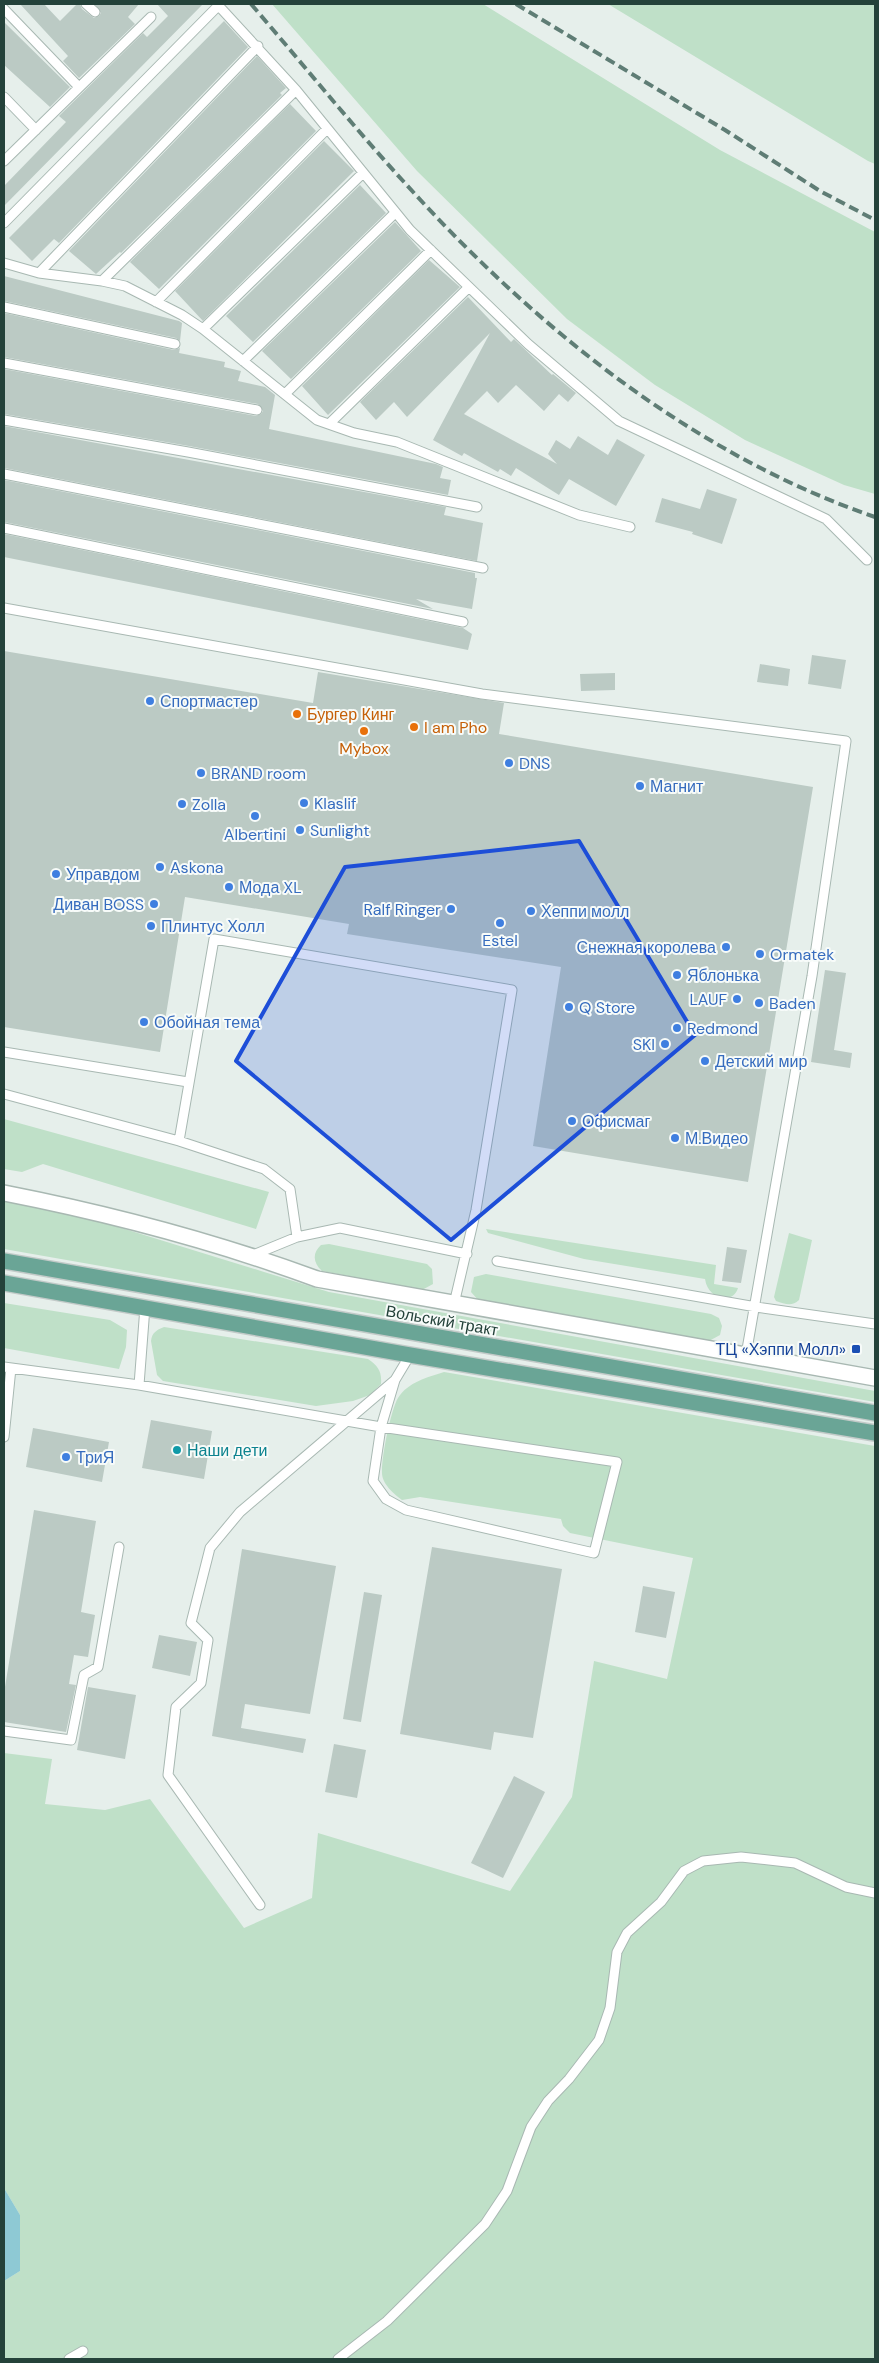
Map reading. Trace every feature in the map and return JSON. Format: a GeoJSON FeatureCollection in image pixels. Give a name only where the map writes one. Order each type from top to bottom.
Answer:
{"type":"FeatureCollection","features":[{"type":"Feature","properties":{"kind":"main road","name":"Вольский тракт"},"geometry":{"type":"LineString","coordinates":[[4,1262],[875,1413]]}},
{"type":"Feature","properties":{"kind":"main road"},"geometry":{"type":"LineString","coordinates":[[4,1283],[410,1355],[875,1433]]}},
{"type":"Feature","properties":{"kind":"street"},"geometry":{"type":"LineString","coordinates":[[4,1193],[145,1224],[253,1256],[317,1279],[875,1378]]}},
{"type":"Feature","properties":{"kind":"lane"},"geometry":{"type":"LineString","coordinates":[[86,4],[95,12]]}},
{"type":"Feature","properties":{"kind":"lane"},"geometry":{"type":"LineString","coordinates":[[4,223],[218,4],[296,90],[395,213],[528,344],[618,421],[826,520],[867,560]]}},
{"type":"Feature","properties":{"kind":"lane"},"geometry":{"type":"LineString","coordinates":[[4,9],[78,86]]}},
{"type":"Feature","properties":{"kind":"lane"},"geometry":{"type":"LineString","coordinates":[[4,162],[78,86],[151,17]]}},
{"type":"Feature","properties":{"kind":"lane"},"geometry":{"type":"LineString","coordinates":[[39,273],[258,46]]}},
{"type":"Feature","properties":{"kind":"lane"},"geometry":{"type":"LineString","coordinates":[[102,281],[296,90]]}},
{"type":"Feature","properties":{"kind":"lane"},"geometry":{"type":"LineString","coordinates":[[4,97],[36,130]]}},
{"type":"Feature","properties":{"kind":"lane"},"geometry":{"type":"LineString","coordinates":[[156,302],[327,129]]}},
{"type":"Feature","properties":{"kind":"lane"},"geometry":{"type":"LineString","coordinates":[[202,329],[363,173]]}},
{"type":"Feature","properties":{"kind":"lane"},"geometry":{"type":"LineString","coordinates":[[243,361],[395,213]]}},
{"type":"Feature","properties":{"kind":"lane"},"geometry":{"type":"LineString","coordinates":[[285,394],[431,250]]}},
{"type":"Feature","properties":{"kind":"lane"},"geometry":{"type":"LineString","coordinates":[[4,263],[39,273],[102,281],[125,286],[202,329],[317,420],[354,432],[397,442],[579,515],[630,527]]}},
{"type":"Feature","properties":{"kind":"lane"},"geometry":{"type":"LineString","coordinates":[[329,424],[469,287]]}},
{"type":"Feature","properties":{"kind":"lane"},"geometry":{"type":"LineString","coordinates":[[4,307],[175,344]]}},
{"type":"Feature","properties":{"kind":"lane"},"geometry":{"type":"LineString","coordinates":[[4,363],[257,410]]}},
{"type":"Feature","properties":{"kind":"lane"},"geometry":{"type":"LineString","coordinates":[[4,420],[477,506]]}},
{"type":"Feature","properties":{"kind":"lane"},"geometry":{"type":"LineString","coordinates":[[4,474],[483,568]]}},
{"type":"Feature","properties":{"kind":"lane"},"geometry":{"type":"LineString","coordinates":[[4,528],[462,622]]}},
{"type":"Feature","properties":{"kind":"lane"},"geometry":{"type":"LineString","coordinates":[[4,608],[482,694],[846,742],[812,976],[746,1356]]}},
{"type":"Feature","properties":{"kind":"lane"},"geometry":{"type":"LineString","coordinates":[[179,1141],[214,939],[512,990],[467,1254],[454,1304]]}},
{"type":"Feature","properties":{"kind":"lane"},"geometry":{"type":"LineString","coordinates":[[4,1052],[188,1082]]}},
{"type":"Feature","properties":{"kind":"lane"},"geometry":{"type":"LineString","coordinates":[[4,1094],[179,1141],[264,1169],[290,1189],[297,1237]]}},
{"type":"Feature","properties":{"kind":"lane"},"geometry":{"type":"LineString","coordinates":[[253,1256],[297,1237],[340,1228],[467,1254]]}},
{"type":"Feature","properties":{"kind":"lane"},"geometry":{"type":"LineString","coordinates":[[496,1261],[756,1307],[875,1324]]}},
{"type":"Feature","properties":{"kind":"lane"},"geometry":{"type":"LineString","coordinates":[[139,1385],[145,1307]]}},
{"type":"Feature","properties":{"kind":"lane"},"geometry":{"type":"LineString","coordinates":[[4,1437],[7,1367],[139,1385],[381,1427],[617,1462],[594,1553],[406,1510],[386,1499],[373,1480],[381,1427],[395,1380],[410,1355]]}},
{"type":"Feature","properties":{"kind":"lane"},"geometry":{"type":"LineString","coordinates":[[260,1905],[168,1775],[176,1707],[201,1683],[208,1640],[191,1623],[210,1548],[240,1512],[344,1421],[395,1380]]}},
{"type":"Feature","properties":{"kind":"lane"},"geometry":{"type":"LineString","coordinates":[[4,1731],[72,1740],[84,1675],[98,1667],[119,1547]]}},
{"type":"Feature","properties":{"kind":"lane"},"geometry":{"type":"LineString","coordinates":[[338,2359],[387,2321],[485,2224],[507,2191],[531,2127],[548,2101],[569,2079],[598,2040],[610,2008],[618,1952],[627,1933],[661,1902],[684,1871],[703,1861],[740,1857],[786,1862],[795,1864],[846,1887],[875,1893]]}},
{"type":"Feature","properties":{"kind":"lane"},"geometry":{"type":"LineString","coordinates":[[69,2359],[83,2351]]}},
{"type":"Feature","properties":{"kind":"highlighted area"},"geometry":{"type":"Polygon","coordinates":[[[579,841],[695,1035],[451,1240],[236,1061],[345,867],[579,841]]]}},
{"type":"Feature","properties":{"kind":"green space"},"geometry":{"type":"Polygon","coordinates":[[[272,4],[483,4],[720,150],[875,232],[875,494],[844,485],[745,440],[655,385],[567,319],[417,171],[272,4]]]}},
{"type":"Feature","properties":{"kind":"green space"},"geometry":{"type":"Polygon","coordinates":[[[608,4],[875,4],[875,164],[868,161],[608,4]]]}},
{"type":"Feature","properties":{"kind":"green space"},"geometry":{"type":"Polygon","coordinates":[[[4,1119],[269,1192],[256,1229],[43,1164],[22,1172],[4,1169],[4,1119]]]}},
{"type":"Feature","properties":{"kind":"green space"},"geometry":{"type":"Polygon","coordinates":[[[4,1198],[115,1226],[329,1292],[875,1391],[875,1402],[4,1249],[4,1198]]]}},
{"type":"Feature","properties":{"kind":"green space"},"geometry":{"type":"Polygon","coordinates":[[[486,1229],[716,1265],[714,1284],[738,1288],[731,1297],[721,1298],[711,1292],[705,1279],[584,1259],[488,1233],[486,1229]]]}},
{"type":"Feature","properties":{"kind":"green space"},"geometry":{"type":"Polygon","coordinates":[[[789,1233],[812,1240],[799,1300],[794,1304],[776,1301],[774,1297],[789,1233]]]}},
{"type":"Feature","properties":{"kind":"green space"},"geometry":{"type":"Polygon","coordinates":[[[329,1244],[427,1264],[432,1269],[433,1284],[422,1290],[322,1271],[315,1261],[316,1251],[321,1245],[329,1244]]]}},
{"type":"Feature","properties":{"kind":"green space"},"geometry":{"type":"Polygon","coordinates":[[[486,1274],[711,1314],[719,1318],[722,1326],[720,1335],[709,1341],[479,1301],[471,1292],[474,1277],[486,1274]]]}},
{"type":"Feature","properties":{"kind":"green space"},"geometry":{"type":"Polygon","coordinates":[[[4,1303],[110,1320],[127,1330],[126,1347],[119,1369],[4,1348],[4,1303]]]}},
{"type":"Feature","properties":{"kind":"green space"},"geometry":{"type":"Polygon","coordinates":[[[164,1327],[368,1359],[379,1369],[381,1384],[370,1395],[353,1401],[316,1406],[163,1381],[157,1375],[151,1341],[155,1332],[164,1327]]]}},
{"type":"Feature","properties":{"kind":"green space"},"geometry":{"type":"Polygon","coordinates":[[[444,1372],[875,1446],[875,2359],[4,2359],[4,2281],[20,2271],[20,2215],[4,2188],[4,1753],[52,1759],[45,1804],[105,1810],[150,1799],[244,1928],[312,1898],[318,1833],[510,1891],[572,1797],[594,1661],[667,1679],[693,1558],[570,1533],[563,1526],[561,1519],[420,1497],[402,1500],[386,1485],[382,1473],[383,1457],[387,1434],[398,1398],[402,1392],[413,1384],[444,1372]]]}},
{"type":"Feature","properties":{"kind":"water"},"geometry":{"type":"Polygon","coordinates":[[[4,2188],[20,2215],[20,2271],[4,2281],[4,2188]]]}},
{"type":"Feature","properties":{"kind":"building"},"geometry":{"type":"Polygon","coordinates":[[[20,4],[44,4],[60,21],[77,4],[80,4],[82,9],[94,18],[101,13],[95,4],[139,4],[128,17],[135,24],[79,78],[63,61],[68,56],[20,4]]]}},
{"type":"Feature","properties":{"kind":"building"},"geometry":{"type":"Polygon","coordinates":[[[157,4],[203,4],[4,206],[4,186],[66,122],[59,116],[143,33],[147,37],[168,16],[157,4]]]}},
{"type":"Feature","properties":{"kind":"building"},"geometry":{"type":"Polygon","coordinates":[[[224,21],[248,47],[59,243],[54,239],[32,261],[9,238],[224,21]]]}},
{"type":"Feature","properties":{"kind":"building"},"geometry":{"type":"Polygon","coordinates":[[[4,22],[70,87],[50,107],[4,65],[4,22]]]}},
{"type":"Feature","properties":{"kind":"building"},"geometry":{"type":"Polygon","coordinates":[[[257,56],[286,88],[280,93],[282,95],[121,253],[96,274],[69,251],[257,56]]]}},
{"type":"Feature","properties":{"kind":"building"},"geometry":{"type":"Polygon","coordinates":[[[290,104],[316,131],[159,289],[130,262],[290,104]]]}},
{"type":"Feature","properties":{"kind":"building"},"geometry":{"type":"Polygon","coordinates":[[[324,141],[354,171],[203,321],[175,291],[324,141]]]}},
{"type":"Feature","properties":{"kind":"building"},"geometry":{"type":"Polygon","coordinates":[[[360,185],[386,213],[253,342],[226,316],[360,185]]]}},
{"type":"Feature","properties":{"kind":"building"},"geometry":{"type":"Polygon","coordinates":[[[395,222],[421,251],[291,379],[262,351],[395,222]]]}},
{"type":"Feature","properties":{"kind":"building"},"geometry":{"type":"Polygon","coordinates":[[[429,260],[460,287],[328,415],[302,386],[429,260]]]}},
{"type":"Feature","properties":{"kind":"building"},"geometry":{"type":"Polygon","coordinates":[[[4,276],[179,321],[182,323],[180,341],[176,338],[4,301],[4,276]]]}},
{"type":"Feature","properties":{"kind":"building"},"geometry":{"type":"Polygon","coordinates":[[[468,297],[511,342],[514,339],[552,375],[576,393],[568,402],[559,394],[544,411],[516,385],[498,403],[487,391],[464,414],[557,464],[548,454],[556,440],[570,449],[578,436],[608,455],[617,439],[645,455],[616,506],[569,479],[559,495],[516,468],[511,476],[500,469],[498,472],[464,453],[462,456],[433,440],[490,333],[407,417],[394,402],[376,420],[360,402],[468,297]]]}},
{"type":"Feature","properties":{"kind":"building"},"geometry":{"type":"Polygon","coordinates":[[[4,313],[174,350],[180,348],[179,353],[225,362],[224,367],[241,371],[238,381],[265,387],[275,395],[269,429],[436,464],[443,467],[440,478],[451,480],[448,495],[189,446],[4,414],[4,369],[256,416],[263,411],[258,404],[4,357],[4,313]]]}},
{"type":"Feature","properties":{"kind":"building"},"geometry":{"type":"Polygon","coordinates":[[[4,426],[446,507],[444,515],[483,523],[477,561],[4,468],[4,426]]]}},
{"type":"Feature","properties":{"kind":"building"},"geometry":{"type":"Polygon","coordinates":[[[4,480],[475,573],[475,578],[477,578],[472,609],[416,599],[433,609],[4,522],[4,480]]]}},
{"type":"Feature","properties":{"kind":"building"},"geometry":{"type":"Polygon","coordinates":[[[707,489],[737,499],[722,544],[692,534],[693,532],[655,522],[662,498],[700,509],[707,489]]]}},
{"type":"Feature","properties":{"kind":"building"},"geometry":{"type":"Polygon","coordinates":[[[4,534],[463,628],[472,634],[468,650],[4,557],[4,534]]]}},
{"type":"Feature","properties":{"kind":"building","name":"Хеппи молл"},"geometry":{"type":"Polygon","coordinates":[[[4,651],[313,703],[318,672],[504,703],[499,734],[813,787],[748,1182],[533,1146],[561,967],[347,934],[349,924],[185,897],[160,1052],[4,1027],[4,651]]]}},
{"type":"Feature","properties":{"kind":"building"},"geometry":{"type":"Polygon","coordinates":[[[812,655],[846,660],[841,689],[808,684],[812,655]]]}},
{"type":"Feature","properties":{"kind":"building"},"geometry":{"type":"Polygon","coordinates":[[[760,664],[790,669],[788,686],[757,682],[760,664]]]}},
{"type":"Feature","properties":{"kind":"building"},"geometry":{"type":"Polygon","coordinates":[[[615,673],[615,690],[581,691],[580,674],[615,673]]]}},
{"type":"Feature","properties":{"kind":"building"},"geometry":{"type":"Polygon","coordinates":[[[825,970],[846,973],[834,1050],[852,1053],[850,1068],[811,1062],[825,970]]]}},
{"type":"Feature","properties":{"kind":"building"},"geometry":{"type":"Polygon","coordinates":[[[727,1247],[747,1250],[741,1283],[722,1281],[727,1247]]]}},
{"type":"Feature","properties":{"kind":"building","name":"Наши дети"},"geometry":{"type":"Polygon","coordinates":[[[151,1420],[212,1431],[204,1479],[142,1468],[151,1420]]]}},
{"type":"Feature","properties":{"kind":"building"},"geometry":{"type":"Polygon","coordinates":[[[33,1428],[109,1442],[102,1482],[26,1467],[33,1428]]]}},
{"type":"Feature","properties":{"kind":"building"},"geometry":{"type":"Polygon","coordinates":[[[34,1510],[96,1521],[81,1612],[95,1615],[88,1657],[74,1655],[69,1684],[76,1685],[66,1732],[4,1722],[4,1693],[34,1510]]]}},
{"type":"Feature","properties":{"kind":"building"},"geometry":{"type":"Polygon","coordinates":[[[432,1547],[562,1569],[533,1738],[494,1732],[491,1750],[400,1734],[432,1547]]]}},
{"type":"Feature","properties":{"kind":"building"},"geometry":{"type":"Polygon","coordinates":[[[242,1549],[336,1566],[310,1714],[245,1704],[241,1728],[306,1739],[303,1753],[212,1736],[242,1549]]]}},
{"type":"Feature","properties":{"kind":"building"},"geometry":{"type":"Polygon","coordinates":[[[643,1586],[675,1592],[666,1638],[635,1632],[643,1586]]]}},
{"type":"Feature","properties":{"kind":"building"},"geometry":{"type":"Polygon","coordinates":[[[364,1592],[382,1595],[361,1722],[343,1719],[364,1592]]]}},
{"type":"Feature","properties":{"kind":"building"},"geometry":{"type":"Polygon","coordinates":[[[159,1635],[197,1642],[190,1676],[152,1668],[159,1635]]]}},
{"type":"Feature","properties":{"kind":"building"},"geometry":{"type":"Polygon","coordinates":[[[88,1687],[136,1695],[125,1759],[77,1750],[88,1687]]]}},
{"type":"Feature","properties":{"kind":"building"},"geometry":{"type":"Polygon","coordinates":[[[334,1744],[366,1750],[357,1798],[325,1792],[334,1744]]]}},
{"type":"Feature","properties":{"kind":"building"},"geometry":{"type":"Polygon","coordinates":[[[514,1776],[545,1792],[503,1878],[471,1863],[514,1776]]]}},
{"type":"Feature","properties":{"kind":"railway"},"geometry":{"type":"LineString","coordinates":[[251,4],[404,182],[506,286],[561,334],[619,379],[679,421],[742,458],[807,490],[875,517]]}},
{"type":"Feature","properties":{"kind":"railway"},"geometry":{"type":"LineString","coordinates":[[516,4],[725,130],[820,191],[875,220]]}},
{"type":"Feature","properties":{"kind":"place","name":"Спортмастер"},"geometry":{"type":"Point","coordinates":[150,701]}},
{"type":"Feature","properties":{"kind":"place","name":"Бургер Кинг"},"geometry":{"type":"Point","coordinates":[297,714]}},
{"type":"Feature","properties":{"kind":"place","name":"I am Pho"},"geometry":{"type":"Point","coordinates":[414,727]}},
{"type":"Feature","properties":{"kind":"place","name":"Mybox"},"geometry":{"type":"Point","coordinates":[364,731]}},
{"type":"Feature","properties":{"kind":"place","name":"DNS"},"geometry":{"type":"Point","coordinates":[509,763]}},
{"type":"Feature","properties":{"kind":"place","name":"BRAND room"},"geometry":{"type":"Point","coordinates":[201,773]}},
{"type":"Feature","properties":{"kind":"place","name":"Магнит"},"geometry":{"type":"Point","coordinates":[640,786]}},
{"type":"Feature","properties":{"kind":"place","name":"Klaslif"},"geometry":{"type":"Point","coordinates":[304,803]}},
{"type":"Feature","properties":{"kind":"place","name":"Zolla"},"geometry":{"type":"Point","coordinates":[182,804]}},
{"type":"Feature","properties":{"kind":"place","name":"Albertini"},"geometry":{"type":"Point","coordinates":[255,816]}},
{"type":"Feature","properties":{"kind":"place","name":"Sunlight"},"geometry":{"type":"Point","coordinates":[300,830]}},
{"type":"Feature","properties":{"kind":"place","name":"Askona"},"geometry":{"type":"Point","coordinates":[160,867]}},
{"type":"Feature","properties":{"kind":"place","name":"Управдом"},"geometry":{"type":"Point","coordinates":[56,874]}},
{"type":"Feature","properties":{"kind":"place","name":"Мода XL"},"geometry":{"type":"Point","coordinates":[229,887]}},
{"type":"Feature","properties":{"kind":"place","name":"Диван BOSS"},"geometry":{"type":"Point","coordinates":[154,904]}},
{"type":"Feature","properties":{"kind":"place","name":"Ralf Ringer"},"geometry":{"type":"Point","coordinates":[451,909]}},
{"type":"Feature","properties":{"kind":"place","name":"Хеппи молл"},"geometry":{"type":"Point","coordinates":[531,911]}},
{"type":"Feature","properties":{"kind":"place","name":"Estel"},"geometry":{"type":"Point","coordinates":[500,923]}},
{"type":"Feature","properties":{"kind":"place","name":"Плинтус Холл"},"geometry":{"type":"Point","coordinates":[151,926]}},
{"type":"Feature","properties":{"kind":"place","name":"Снежная королева"},"geometry":{"type":"Point","coordinates":[726,947]}},
{"type":"Feature","properties":{"kind":"place","name":"Ormatek"},"geometry":{"type":"Point","coordinates":[760,954]}},
{"type":"Feature","properties":{"kind":"place","name":"Яблонька"},"geometry":{"type":"Point","coordinates":[677,975]}},
{"type":"Feature","properties":{"kind":"place","name":"LAUF"},"geometry":{"type":"Point","coordinates":[737,999]}},
{"type":"Feature","properties":{"kind":"place","name":"Baden"},"geometry":{"type":"Point","coordinates":[759,1003]}},
{"type":"Feature","properties":{"kind":"place","name":"Q Store"},"geometry":{"type":"Point","coordinates":[569,1007]}},
{"type":"Feature","properties":{"kind":"place","name":"Обойная тема"},"geometry":{"type":"Point","coordinates":[144,1022]}},
{"type":"Feature","properties":{"kind":"place","name":"Redmond"},"geometry":{"type":"Point","coordinates":[677,1028]}},
{"type":"Feature","properties":{"kind":"place","name":"SKI"},"geometry":{"type":"Point","coordinates":[665,1044]}},
{"type":"Feature","properties":{"kind":"place","name":"Детский мир"},"geometry":{"type":"Point","coordinates":[705,1061]}},
{"type":"Feature","properties":{"kind":"place","name":"Офисмаг"},"geometry":{"type":"Point","coordinates":[572,1121]}},
{"type":"Feature","properties":{"kind":"place","name":"М.Видео"},"geometry":{"type":"Point","coordinates":[675,1138]}},
{"type":"Feature","properties":{"kind":"place","name":"ТЦ «Хэппи Молл»"},"geometry":{"type":"Point","coordinates":[856,1349]}},
{"type":"Feature","properties":{"kind":"place","name":"Наши дети"},"geometry":{"type":"Point","coordinates":[177,1450]}},
{"type":"Feature","properties":{"kind":"place","name":"ТриЯ"},"geometry":{"type":"Point","coordinates":[66,1457]}}]}
